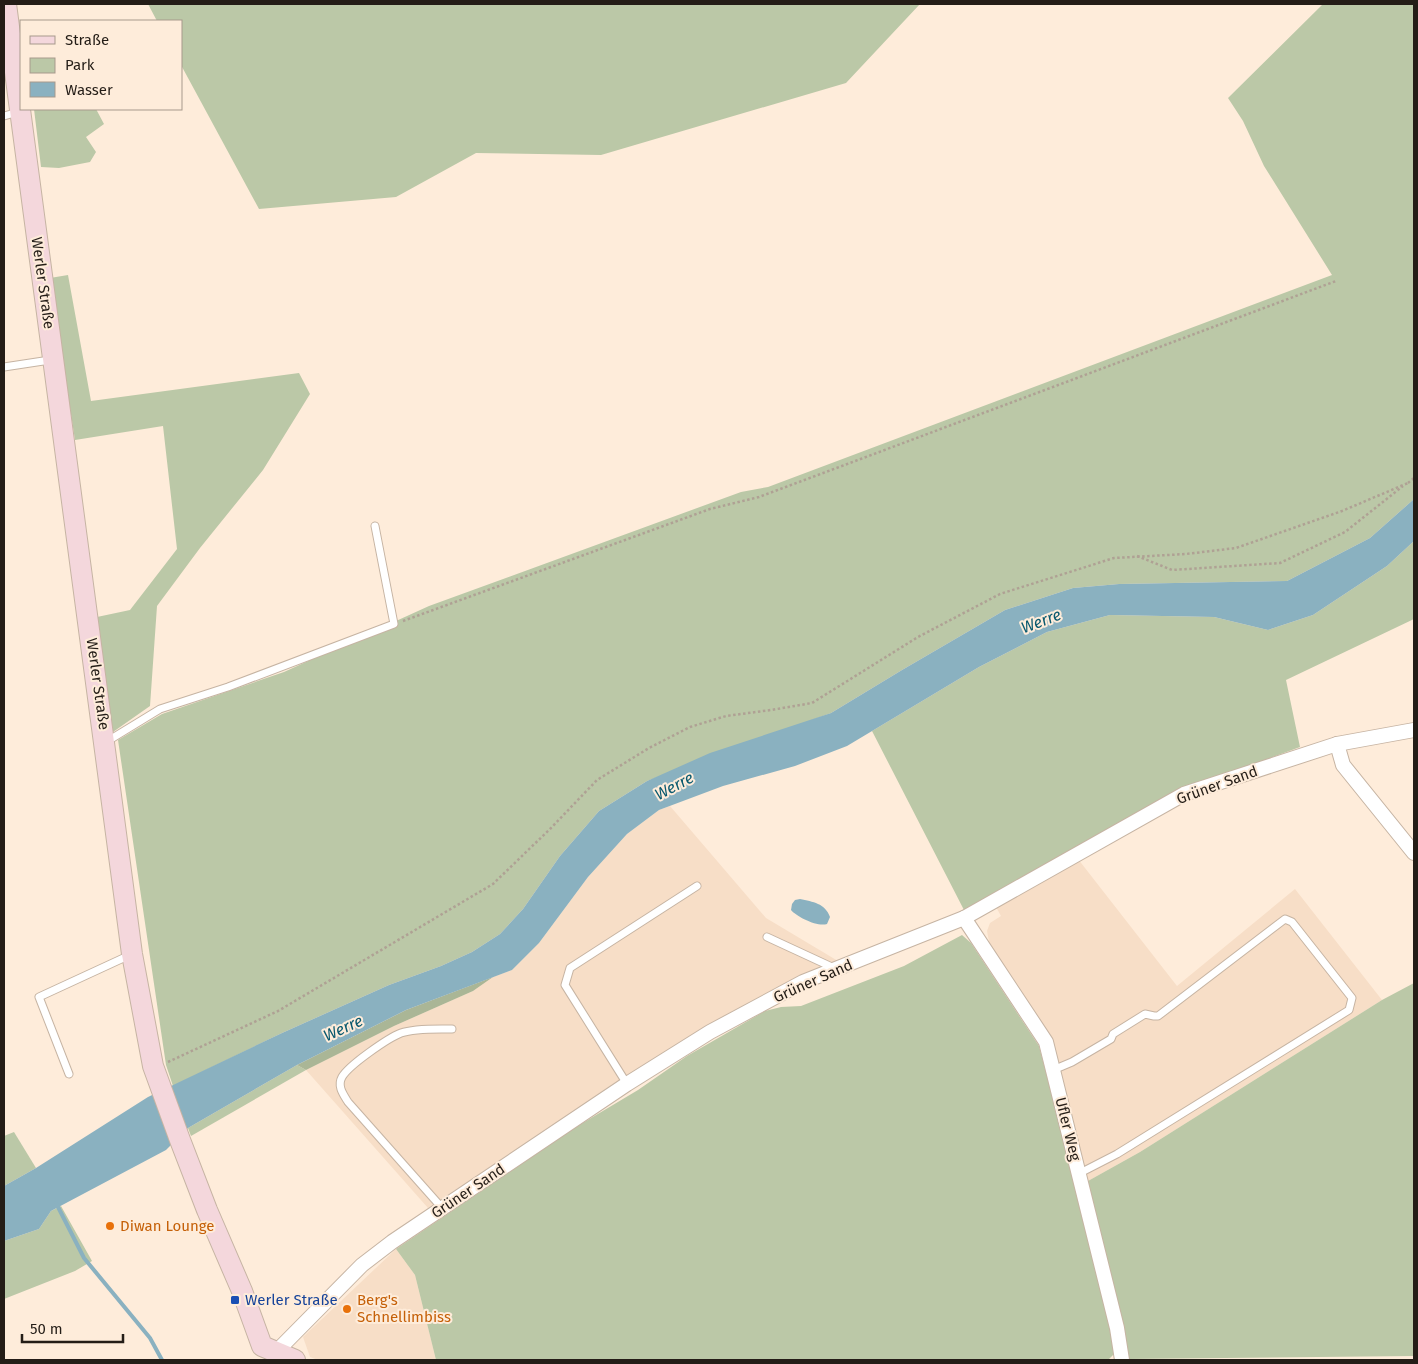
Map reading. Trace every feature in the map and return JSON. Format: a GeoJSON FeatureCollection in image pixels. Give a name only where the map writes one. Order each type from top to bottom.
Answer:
{"type":"FeatureCollection","features":[{"type":"Feature","properties":{"kind":"main road","name":"Werler Straße"},"geometry":{"type":"LineString","coordinates":[[6,4],[11,114],[54,359],[132,954],[153,1066],[207,1210],[242,1291],[264,1352]]}},
{"type":"Feature","properties":{"kind":"main road"},"geometry":{"type":"LineString","coordinates":[[264,1352],[295,1360]]}},
{"type":"Feature","properties":{"kind":"street","name":"Grüner Sand"},"geometry":{"type":"LineString","coordinates":[[264,1352],[362,1265],[392,1242],[627,1084],[710,1032],[803,982],[964,918],[1184,794],[1337,744],[1414,730]]}},
{"type":"Feature","properties":{"kind":"street"},"geometry":{"type":"LineString","coordinates":[[1337,744],[1344,766],[1414,854]]}},
{"type":"Feature","properties":{"kind":"street","name":"Ufler Weg"},"geometry":{"type":"LineString","coordinates":[[964,918],[1046,1042],[1080,1173],[1117,1328],[1122,1360]]}},
{"type":"Feature","properties":{"kind":"lane"},"geometry":{"type":"LineString","coordinates":[[4,367],[54,359]]}},
{"type":"Feature","properties":{"kind":"lane"},"geometry":{"type":"LineString","coordinates":[[105,742],[160,709],[228,687],[394,624],[375,526]]}},
{"type":"Feature","properties":{"kind":"lane"},"geometry":{"type":"LineString","coordinates":[[627,1084],[565,985],[570,968],[697,886]]}},
{"type":"Feature","properties":{"kind":"lane"},"geometry":{"type":"LineString","coordinates":[[1053,1070],[1072,1062],[1111,1040],[1113,1034],[1145,1014],[1158,1016],[1285,919],[1292,922],[1352,998],[1349,1010],[1117,1154],[1080,1173]]}},
{"type":"Feature","properties":{"kind":"lane"},"geometry":{"type":"LineString","coordinates":[[767,937],[836,970]]}},
{"type":"Feature","properties":{"kind":"lane"},"geometry":{"type":"LineString","coordinates":[[69,1074],[39,997],[132,954]]}},
{"type":"Feature","properties":{"kind":"lane"},"geometry":{"type":"LineString","coordinates":[[443,1208],[348,1102],[341,1091],[341,1078],[354,1064],[402,1032],[452,1029]]}},
{"type":"Feature","properties":{"kind":"path"},"geometry":{"type":"LineString","coordinates":[[394,624],[710,509],[759,497],[1336,281]]}},
{"type":"Feature","properties":{"kind":"path"},"geometry":{"type":"LineString","coordinates":[[1136,556],[1172,570],[1280,563],[1345,532],[1414,478]]}},
{"type":"Feature","properties":{"kind":"path"},"geometry":{"type":"LineString","coordinates":[[153,1066],[171,1062],[278,1011],[493,884],[597,780],[649,748],[690,727],[726,716],[812,703],[918,637],[1000,594],[1114,558],[1186,554],[1236,548],[1342,511],[1408,483]]}},
{"type":"Feature","properties":{"kind":"shaded area"},"geometry":{"type":"Polygon","coordinates":[[[670,806],[766,918],[843,964],[611,1087],[428,1208],[306,1070],[394,1026],[473,991],[493,977],[512,970],[539,943],[588,877],[627,834],[659,810],[670,806]]]}},
{"type":"Feature","properties":{"kind":"shaded area"},"geometry":{"type":"Polygon","coordinates":[[[1078,859],[1177,986],[1295,889],[1382,1000],[1140,1152],[1088,1181],[1052,1039],[991,952],[987,931],[990,923],[1001,916],[996,907],[1078,859]]]}},
{"type":"Feature","properties":{"kind":"shaded area"},"geometry":{"type":"Polygon","coordinates":[[[396,1249],[415,1275],[436,1360],[318,1360],[310,1357],[303,1337],[396,1249]]]}},
{"type":"Feature","properties":{"kind":"green space"},"geometry":{"type":"Polygon","coordinates":[[[148,4],[920,4],[846,83],[601,155],[476,153],[396,197],[259,209],[182,67],[182,20],[156,20],[148,4]]]}},
{"type":"Feature","properties":{"kind":"green space"},"geometry":{"type":"Polygon","coordinates":[[[1323,4],[1414,4],[1414,499],[1370,538],[1287,581],[1119,584],[1073,588],[1005,610],[831,713],[647,781],[599,811],[560,856],[523,909],[500,934],[472,952],[441,966],[389,985],[282,1033],[173,1086],[166,1065],[118,740],[162,714],[284,672],[429,606],[741,492],[768,487],[1332,275],[1264,166],[1243,121],[1228,98],[1323,4]]]}},
{"type":"Feature","properties":{"kind":"green space"},"geometry":{"type":"Polygon","coordinates":[[[34,110],[97,110],[104,124],[86,137],[96,152],[90,162],[59,168],[41,167],[34,110]]]}},
{"type":"Feature","properties":{"kind":"green space"},"geometry":{"type":"Polygon","coordinates":[[[68,275],[91,401],[299,373],[310,394],[263,470],[200,548],[157,606],[150,706],[113,732],[97,617],[130,610],[177,549],[163,426],[75,440],[50,278],[68,275]]]}},
{"type":"Feature","properties":{"kind":"green space"},"geometry":{"type":"Polygon","coordinates":[[[1414,541],[1414,619],[1286,680],[1300,747],[1182,790],[1073,853],[964,910],[872,731],[979,667],[1047,632],[1110,615],[1214,617],[1268,630],[1313,615],[1387,566],[1414,541]]]}},
{"type":"Feature","properties":{"kind":"green space"},"geometry":{"type":"Polygon","coordinates":[[[962,935],[971,943],[1039,1046],[1108,1310],[1115,1353],[1108,1360],[436,1360],[415,1275],[396,1249],[571,1130],[638,1090],[687,1056],[765,1011],[781,1007],[801,1006],[904,966],[962,935]]]}},
{"type":"Feature","properties":{"kind":"green space"},"geometry":{"type":"Polygon","coordinates":[[[493,977],[473,991],[394,1026],[306,1070],[297,1065],[406,1010],[493,977]]]}},
{"type":"Feature","properties":{"kind":"green space"},"geometry":{"type":"Polygon","coordinates":[[[1414,983],[1414,1356],[1129,1359],[1088,1181],[1140,1152],[1382,1000],[1414,983]]]}},
{"type":"Feature","properties":{"kind":"green space"},"geometry":{"type":"Polygon","coordinates":[[[297,1065],[306,1070],[191,1136],[188,1128],[297,1065]]]}},
{"type":"Feature","properties":{"kind":"green space"},"geometry":{"type":"Polygon","coordinates":[[[14,1132],[36,1168],[4,1186],[4,1136],[14,1132]]]}},
{"type":"Feature","properties":{"kind":"green space"},"geometry":{"type":"Polygon","coordinates":[[[61,1206],[92,1261],[75,1271],[4,1299],[4,1241],[39,1229],[51,1211],[61,1206]]]}},
{"type":"Feature","properties":{"kind":"water","name":"Werre"},"geometry":{"type":"Polygon","coordinates":[[[1414,499],[1414,541],[1387,566],[1313,615],[1268,630],[1214,617],[1110,615],[1047,632],[979,667],[847,746],[795,766],[723,786],[659,810],[627,834],[588,877],[539,943],[512,970],[406,1010],[297,1065],[188,1128],[166,1150],[51,1211],[39,1229],[4,1241],[4,1186],[36,1168],[148,1097],[282,1033],[389,985],[441,966],[472,952],[500,934],[523,909],[560,856],[599,811],[647,781],[710,753],[831,713],[1005,610],[1073,588],[1119,584],[1287,581],[1370,538],[1414,499]]]}},
{"type":"Feature","properties":{"kind":"water"},"geometry":{"type":"Polygon","coordinates":[[[800,899],[822,906],[830,917],[827,924],[813,923],[794,913],[791,910],[792,904],[795,900],[800,899]]]}},
{"type":"Feature","properties":{"kind":"waterway"},"geometry":{"type":"LineString","coordinates":[[56,1203],[84,1258],[150,1338],[162,1360]]}},
{"type":"Feature","properties":{"kind":"place","name":"Diwan Lounge"},"geometry":{"type":"Point","coordinates":[110,1226]}},
{"type":"Feature","properties":{"kind":"place","name":"Werler Straße"},"geometry":{"type":"Point","coordinates":[235,1300]}},
{"type":"Feature","properties":{"kind":"place","name":"Berg's Schnellimbiss"},"geometry":{"type":"Point","coordinates":[347,1309]}}]}
